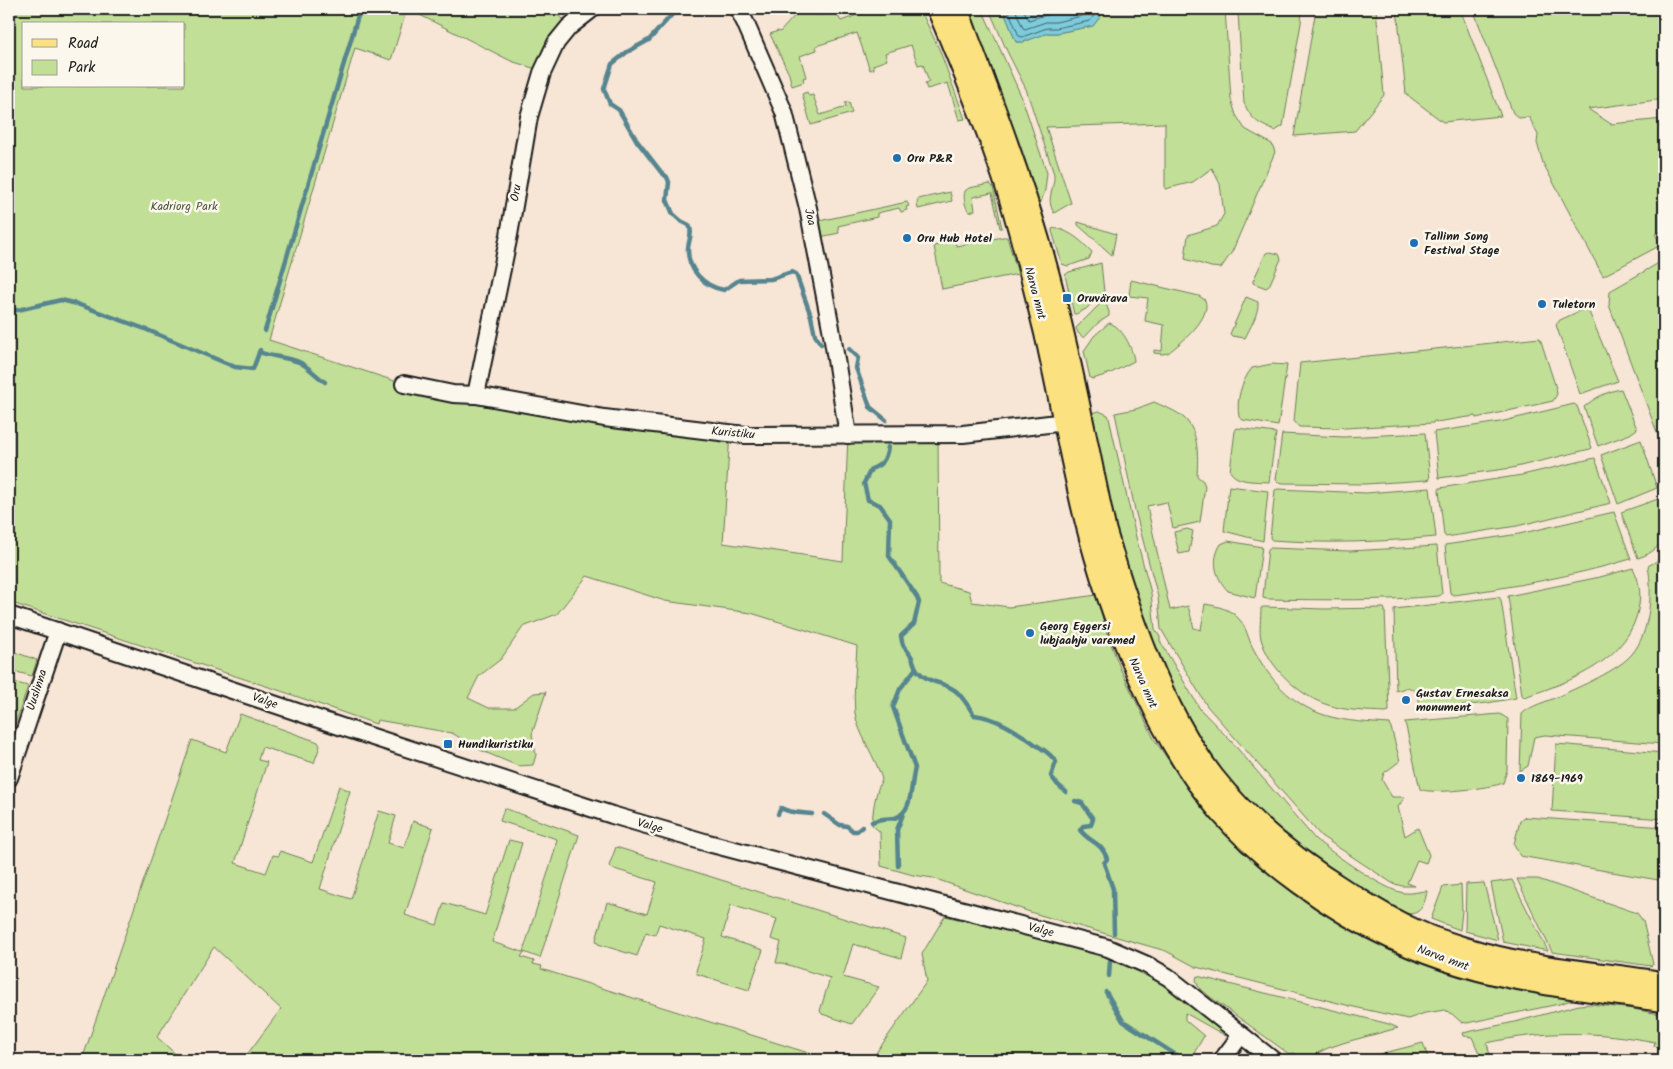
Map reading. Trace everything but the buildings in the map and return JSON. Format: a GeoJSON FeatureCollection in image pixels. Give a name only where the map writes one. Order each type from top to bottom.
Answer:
{"type":"FeatureCollection","features":[{"type":"Feature","properties":{"kind":"main road","name":"Narva mnt"},"geometry":{"type":"LineString","coordinates":[[938,9],[999,163],[1044,330],[1115,565],[1156,674],[1172,709],[1190,743],[1213,777],[1238,806],[1267,834],[1299,860],[1332,882],[1418,932],[1467,949],[1506,959],[1540,966],[1664,983]]}},
{"type":"Feature","properties":{"kind":"main road","name":"Narva mnt"},"geometry":{"type":"LineString","coordinates":[[957,9],[1013,158],[1037,234],[1054,300],[1086,517],[1102,576],[1127,646],[1144,685],[1166,731],[1188,769],[1220,811],[1289,876],[1340,909],[1392,939],[1474,969],[1537,982],[1664,1001]]}},
{"type":"Feature","properties":{"kind":"street","name":"Oru"},"geometry":{"type":"LineString","coordinates":[[476,395],[509,235],[529,118],[542,73],[556,43],[569,27],[592,9]]}},
{"type":"Feature","properties":{"kind":"street","name":"Joa"},"geometry":{"type":"LineString","coordinates":[[738,9],[746,22],[786,120],[808,208],[831,328],[848,435]]}},
{"type":"Feature","properties":{"kind":"street","name":"Kuristiku"},"geometry":{"type":"LineString","coordinates":[[404,384],[453,394],[476,395],[604,418],[745,435],[963,434],[1073,422]]}},
{"type":"Feature","properties":{"kind":"street","name":"Valge"},"geometry":{"type":"LineString","coordinates":[[9,614],[345,728],[612,815],[708,843],[1108,948],[1147,965],[1168,977],[1273,1060]]}},
{"type":"Feature","properties":{"kind":"street","name":"Uuslinna"},"geometry":{"type":"LineString","coordinates":[[9,778],[58,631]]}},
{"type":"Feature","properties":{"kind":"street"},"geometry":{"type":"LineString","coordinates":[[1222,1060],[1241,1035]]}},
{"type":"Feature","properties":{"kind":"green space","name":"Kadriorg Park"},"geometry":{"type":"Polygon","coordinates":[[[9,9],[407,9],[391,60],[355,48],[269,340],[404,384],[730,433],[723,543],[843,561],[848,435],[938,434],[939,583],[969,591],[972,602],[1009,607],[1097,595],[1106,631],[1120,668],[1154,739],[1195,799],[1241,851],[1289,887],[1581,997],[1559,1004],[1467,1023],[1461,1022],[1445,1010],[1425,1013],[1408,1019],[1196,967],[1166,951],[1033,913],[933,878],[913,875],[881,866],[880,832],[872,825],[875,801],[882,779],[855,713],[854,688],[857,646],[751,613],[665,601],[587,576],[557,614],[523,627],[501,659],[479,676],[468,698],[489,708],[514,708],[534,693],[546,692],[532,734],[536,755],[533,765],[518,766],[480,750],[452,733],[377,720],[376,724],[9,602],[9,9]]]}},
{"type":"Feature","properties":{"kind":"green space"},"geometry":{"type":"Polygon","coordinates":[[[408,9],[553,9],[569,27],[539,70],[511,61],[408,9]]]}},
{"type":"Feature","properties":{"kind":"green space"},"geometry":{"type":"Polygon","coordinates":[[[793,9],[817,15],[835,11],[841,21],[873,9],[920,9],[940,51],[965,119],[959,120],[948,83],[927,89],[925,84],[929,82],[923,64],[918,65],[911,45],[885,53],[887,60],[873,65],[874,69],[870,70],[857,33],[816,46],[817,50],[800,56],[806,77],[803,78],[804,82],[792,86],[789,74],[770,34],[780,32],[797,13],[793,9]]]}},
{"type":"Feature","properties":{"kind":"green space"},"geometry":{"type":"Polygon","coordinates":[[[968,9],[982,9],[1022,98],[1047,173],[1041,202],[1037,203],[1009,119],[968,9]]]}},
{"type":"Feature","properties":{"kind":"green space"},"geometry":{"type":"Polygon","coordinates":[[[989,9],[1003,9],[1016,42],[1023,42],[1048,33],[1093,26],[1100,17],[1100,9],[1225,9],[1231,99],[1236,115],[1245,129],[1272,144],[1275,152],[1232,252],[1221,268],[1185,259],[1188,235],[1217,226],[1224,214],[1220,184],[1212,168],[1193,182],[1165,189],[1165,123],[1046,127],[1071,203],[1054,213],[1051,208],[1050,198],[1054,174],[1026,89],[989,9]]]}},
{"type":"Feature","properties":{"kind":"green space"},"geometry":{"type":"Polygon","coordinates":[[[1242,9],[1302,9],[1283,126],[1275,131],[1256,121],[1244,103],[1238,13],[1242,9]]]}},
{"type":"Feature","properties":{"kind":"green space"},"geometry":{"type":"Polygon","coordinates":[[[1316,9],[1376,9],[1384,95],[1355,131],[1294,136],[1316,9]]]}},
{"type":"Feature","properties":{"kind":"green space"},"geometry":{"type":"Polygon","coordinates":[[[1397,9],[1460,9],[1501,116],[1443,122],[1406,94],[1397,9]]]}},
{"type":"Feature","properties":{"kind":"green space"},"geometry":{"type":"Polygon","coordinates":[[[1473,9],[1659,9],[1664,22],[1664,99],[1588,109],[1611,124],[1664,119],[1664,230],[1655,234],[1659,246],[1603,276],[1543,163],[1537,143],[1538,135],[1529,117],[1519,118],[1513,113],[1473,9]]]}},
{"type":"Feature","properties":{"kind":"green space"},"geometry":{"type":"Polygon","coordinates":[[[807,92],[809,96],[813,95],[820,115],[846,107],[845,103],[849,102],[852,113],[811,125],[802,94],[807,92]]]}},
{"type":"Feature","properties":{"kind":"green space"},"geometry":{"type":"Polygon","coordinates":[[[990,184],[993,187],[1002,228],[1000,228],[992,193],[973,197],[975,210],[970,212],[965,203],[965,191],[969,188],[990,184]]]}},
{"type":"Feature","properties":{"kind":"green space"},"geometry":{"type":"Polygon","coordinates":[[[950,192],[952,201],[918,209],[918,199],[950,192]]]}},
{"type":"Feature","properties":{"kind":"green space"},"geometry":{"type":"Polygon","coordinates":[[[907,202],[909,206],[906,207],[907,210],[901,212],[899,208],[877,213],[877,217],[838,226],[839,233],[820,237],[819,221],[907,202]]]}},
{"type":"Feature","properties":{"kind":"green space"},"geometry":{"type":"Polygon","coordinates":[[[1078,222],[1116,234],[1112,255],[1078,225],[1078,222]]]}},
{"type":"Feature","properties":{"kind":"green space"},"geometry":{"type":"Polygon","coordinates":[[[1056,228],[1072,234],[1084,244],[1092,252],[1089,259],[1068,266],[1062,264],[1052,231],[1052,229],[1056,228]]]}},
{"type":"Feature","properties":{"kind":"green space"},"geometry":{"type":"Polygon","coordinates":[[[1007,237],[1018,274],[942,289],[934,246],[955,241],[956,246],[1007,237]]]}},
{"type":"Feature","properties":{"kind":"green space"},"geometry":{"type":"Polygon","coordinates":[[[1266,253],[1279,254],[1281,259],[1269,286],[1266,288],[1253,283],[1253,281],[1266,253]]]}},
{"type":"Feature","properties":{"kind":"green space"},"geometry":{"type":"Polygon","coordinates":[[[1664,260],[1664,451],[1609,305],[1610,291],[1664,260]]]}},
{"type":"Feature","properties":{"kind":"green space"},"geometry":{"type":"Polygon","coordinates":[[[1101,263],[1104,292],[1086,309],[1074,314],[1065,275],[1069,272],[1101,263]]]}},
{"type":"Feature","properties":{"kind":"green space"},"geometry":{"type":"Polygon","coordinates":[[[1131,280],[1199,296],[1205,300],[1206,307],[1200,322],[1187,337],[1168,353],[1154,353],[1154,350],[1162,351],[1164,325],[1145,321],[1148,298],[1129,296],[1131,280]]]}},
{"type":"Feature","properties":{"kind":"green space"},"geometry":{"type":"Polygon","coordinates":[[[1246,297],[1258,302],[1256,316],[1245,338],[1232,336],[1230,334],[1246,297]]]}},
{"type":"Feature","properties":{"kind":"green space"},"geometry":{"type":"Polygon","coordinates":[[[1105,301],[1109,316],[1098,323],[1084,338],[1078,333],[1076,328],[1105,301]]]}},
{"type":"Feature","properties":{"kind":"green space"},"geometry":{"type":"Polygon","coordinates":[[[1584,309],[1589,312],[1618,381],[1580,394],[1556,325],[1560,320],[1584,309]]]}},
{"type":"Feature","properties":{"kind":"green space"},"geometry":{"type":"Polygon","coordinates":[[[1109,323],[1114,325],[1126,339],[1132,350],[1134,361],[1111,373],[1093,379],[1090,378],[1084,351],[1094,336],[1109,323]]]}},
{"type":"Feature","properties":{"kind":"green space"},"geometry":{"type":"Polygon","coordinates":[[[1540,338],[1556,388],[1557,394],[1553,401],[1476,418],[1475,416],[1434,421],[1433,423],[1345,428],[1342,426],[1340,428],[1299,427],[1294,421],[1300,363],[1540,338]]]}},
{"type":"Feature","properties":{"kind":"green space"},"geometry":{"type":"Polygon","coordinates":[[[1272,364],[1287,365],[1278,426],[1243,420],[1239,417],[1238,404],[1240,391],[1245,379],[1252,368],[1272,364]]]}},
{"type":"Feature","properties":{"kind":"green space"},"geometry":{"type":"Polygon","coordinates":[[[1621,389],[1637,429],[1630,434],[1598,446],[1584,407],[1601,395],[1621,389]]]}},
{"type":"Feature","properties":{"kind":"green space"},"geometry":{"type":"Polygon","coordinates":[[[1154,402],[1179,414],[1191,427],[1196,442],[1197,476],[1203,481],[1205,486],[1200,522],[1173,528],[1167,502],[1147,506],[1170,610],[1188,606],[1194,628],[1201,630],[1205,604],[1228,610],[1242,622],[1258,658],[1268,673],[1280,687],[1301,704],[1311,710],[1332,717],[1390,724],[1400,761],[1384,773],[1382,780],[1392,797],[1405,797],[1398,807],[1405,836],[1418,828],[1429,855],[1426,863],[1417,860],[1407,883],[1415,886],[1402,886],[1392,883],[1321,836],[1207,706],[1161,629],[1158,597],[1135,510],[1115,413],[1136,409],[1154,402]]]}},
{"type":"Feature","properties":{"kind":"green space"},"geometry":{"type":"Polygon","coordinates":[[[1574,404],[1577,406],[1592,448],[1512,468],[1439,478],[1434,432],[1500,422],[1574,404]]]}},
{"type":"Feature","properties":{"kind":"green space"},"geometry":{"type":"Polygon","coordinates":[[[1099,411],[1108,415],[1109,418],[1136,537],[1151,593],[1155,629],[1160,637],[1160,641],[1200,709],[1231,741],[1315,839],[1358,870],[1384,885],[1404,893],[1427,891],[1423,905],[1418,911],[1410,914],[1405,913],[1351,881],[1300,846],[1253,805],[1232,782],[1204,745],[1189,721],[1171,683],[1136,595],[1116,531],[1091,413],[1099,411]]]}},
{"type":"Feature","properties":{"kind":"green space"},"geometry":{"type":"Polygon","coordinates":[[[1237,428],[1276,433],[1269,482],[1237,478],[1230,471],[1237,428]]]}},
{"type":"Feature","properties":{"kind":"green space"},"geometry":{"type":"Polygon","coordinates":[[[1425,433],[1430,479],[1427,480],[1365,484],[1283,483],[1276,480],[1282,434],[1344,437],[1425,433]]]}},
{"type":"Feature","properties":{"kind":"green space"},"geometry":{"type":"Polygon","coordinates":[[[1641,440],[1657,488],[1618,504],[1601,455],[1641,440]]]}},
{"type":"Feature","properties":{"kind":"green space"},"geometry":{"type":"Polygon","coordinates":[[[1595,458],[1611,503],[1517,526],[1446,537],[1444,535],[1440,488],[1522,475],[1595,458]]]}},
{"type":"Feature","properties":{"kind":"green space"},"geometry":{"type":"Polygon","coordinates":[[[1229,486],[1268,491],[1263,541],[1224,531],[1229,486]]]}},
{"type":"Feature","properties":{"kind":"green space"},"geometry":{"type":"Polygon","coordinates":[[[1430,488],[1436,537],[1334,542],[1272,540],[1270,538],[1275,490],[1278,489],[1366,493],[1430,488]]]}},
{"type":"Feature","properties":{"kind":"green space"},"geometry":{"type":"Polygon","coordinates":[[[1661,498],[1665,526],[1661,542],[1648,554],[1638,558],[1621,512],[1661,498]]]}},
{"type":"Feature","properties":{"kind":"green space"},"geometry":{"type":"Polygon","coordinates":[[[1614,512],[1631,559],[1587,571],[1521,585],[1454,595],[1450,593],[1445,545],[1519,534],[1614,512]]]}},
{"type":"Feature","properties":{"kind":"green space"},"geometry":{"type":"Polygon","coordinates":[[[1187,529],[1193,531],[1189,552],[1179,554],[1174,532],[1187,529]]]}},
{"type":"Feature","properties":{"kind":"green space"},"geometry":{"type":"Polygon","coordinates":[[[1228,541],[1262,547],[1255,598],[1228,591],[1217,574],[1215,562],[1218,550],[1221,544],[1228,541]]]}},
{"type":"Feature","properties":{"kind":"green space"},"geometry":{"type":"Polygon","coordinates":[[[1437,546],[1442,594],[1439,596],[1353,600],[1263,598],[1268,549],[1270,548],[1350,551],[1437,546]]]}},
{"type":"Feature","properties":{"kind":"green space"},"geometry":{"type":"Polygon","coordinates":[[[1664,557],[1664,744],[1545,735],[1534,737],[1528,766],[1520,771],[1522,714],[1534,706],[1598,678],[1618,666],[1632,654],[1643,635],[1649,612],[1650,588],[1648,566],[1664,557]]]}},
{"type":"Feature","properties":{"kind":"green space"},"geometry":{"type":"Polygon","coordinates":[[[1633,568],[1639,586],[1639,605],[1634,624],[1624,640],[1596,666],[1560,684],[1524,697],[1522,695],[1508,596],[1600,577],[1633,568]]]}},
{"type":"Feature","properties":{"kind":"green space"},"geometry":{"type":"Polygon","coordinates":[[[1499,597],[1516,698],[1415,711],[1419,703],[1417,694],[1408,687],[1396,691],[1394,609],[1499,597]]]}},
{"type":"Feature","properties":{"kind":"green space"},"geometry":{"type":"Polygon","coordinates":[[[1261,608],[1384,608],[1389,711],[1349,710],[1335,707],[1307,695],[1287,680],[1271,660],[1261,639],[1261,608]]]}},
{"type":"Feature","properties":{"kind":"green space"},"geometry":{"type":"Polygon","coordinates":[[[9,650],[37,660],[32,676],[9,670],[9,650]]]}},
{"type":"Feature","properties":{"kind":"green space"},"geometry":{"type":"Polygon","coordinates":[[[9,681],[28,686],[9,742],[9,681]]]}},
{"type":"Feature","properties":{"kind":"green space"},"geometry":{"type":"Polygon","coordinates":[[[240,714],[318,742],[320,746],[314,763],[262,747],[258,760],[267,762],[235,863],[266,873],[273,855],[279,856],[280,851],[313,862],[339,786],[350,791],[320,889],[351,899],[379,811],[396,816],[388,843],[404,848],[413,821],[433,828],[405,915],[437,925],[444,903],[485,915],[509,840],[522,843],[492,942],[523,952],[557,839],[500,821],[504,808],[579,835],[540,958],[524,952],[521,957],[534,961],[533,964],[542,966],[541,969],[831,1060],[243,1060],[281,1009],[214,947],[157,1037],[182,1060],[82,1060],[192,740],[226,752],[240,714]]]}},
{"type":"Feature","properties":{"kind":"green space"},"geometry":{"type":"Polygon","coordinates":[[[1500,714],[1508,719],[1507,770],[1503,783],[1460,790],[1426,791],[1420,789],[1405,722],[1500,714]]]}},
{"type":"Feature","properties":{"kind":"green space"},"geometry":{"type":"Polygon","coordinates":[[[1556,744],[1664,753],[1664,819],[1552,811],[1556,744]]]}},
{"type":"Feature","properties":{"kind":"green space"},"geometry":{"type":"Polygon","coordinates":[[[1525,817],[1664,827],[1664,881],[1520,856],[1514,844],[1520,821],[1525,817]]]}},
{"type":"Feature","properties":{"kind":"green space"},"geometry":{"type":"Polygon","coordinates":[[[616,847],[906,938],[901,958],[853,944],[843,977],[879,987],[852,1024],[822,1014],[820,1011],[830,978],[782,963],[776,963],[781,942],[771,939],[777,919],[731,905],[722,937],[763,950],[749,990],[697,974],[696,971],[706,939],[659,924],[655,935],[646,932],[637,956],[598,944],[596,940],[607,902],[647,914],[657,882],[611,868],[609,866],[616,847]]]}},
{"type":"Feature","properties":{"kind":"green space"},"geometry":{"type":"Polygon","coordinates":[[[1517,879],[1538,879],[1637,913],[1643,921],[1653,964],[1651,966],[1552,952],[1517,879]]]}},
{"type":"Feature","properties":{"kind":"green space"},"geometry":{"type":"Polygon","coordinates":[[[1512,880],[1548,951],[1503,942],[1491,883],[1512,880]]]}},
{"type":"Feature","properties":{"kind":"green space"},"geometry":{"type":"Polygon","coordinates":[[[1484,883],[1498,940],[1465,931],[1466,884],[1484,883]]]}},
{"type":"Feature","properties":{"kind":"green space"},"geometry":{"type":"Polygon","coordinates":[[[1461,885],[1462,911],[1460,930],[1431,919],[1443,887],[1461,885]]]}},
{"type":"Feature","properties":{"kind":"green space"},"geometry":{"type":"Polygon","coordinates":[[[945,916],[1103,954],[1139,968],[1219,1024],[1226,1036],[1185,1013],[1185,1020],[1204,1036],[1190,1060],[871,1060],[927,981],[922,954],[945,916]]]}},
{"type":"Feature","properties":{"kind":"green space"},"geometry":{"type":"Polygon","coordinates":[[[1197,976],[1389,1024],[1398,1028],[1328,1048],[1305,1059],[1294,1053],[1289,1054],[1209,996],[1198,986],[1197,976]]]}},
{"type":"Feature","properties":{"kind":"green space"},"geometry":{"type":"Polygon","coordinates":[[[1590,1004],[1664,1015],[1664,1048],[1654,1046],[1655,1042],[1634,1038],[1592,1034],[1550,1034],[1487,1043],[1491,1060],[1482,1060],[1472,1037],[1464,1036],[1463,1033],[1579,1005],[1590,1004]]]}},
{"type":"Feature","properties":{"kind":"green space"},"geometry":{"type":"Polygon","coordinates":[[[1423,1043],[1429,1060],[1357,1060],[1423,1043]]]}},
{"type":"Feature","properties":{"kind":"water"},"geometry":{"type":"Polygon","coordinates":[[[1003,9],[1100,9],[1100,17],[1093,26],[1048,33],[1023,42],[1016,42],[1003,9]]]}},
{"type":"Feature","properties":{"kind":"waterway"},"geometry":{"type":"LineString","coordinates":[[265,331],[360,9]]}},
{"type":"Feature","properties":{"kind":"waterway"},"geometry":{"type":"LineString","coordinates":[[677,9],[649,40],[627,52],[612,64],[604,89],[610,104],[619,110],[637,141],[667,177],[669,182],[667,200],[673,214],[689,225],[691,233],[688,256],[698,276],[710,285],[724,290],[739,280],[771,279],[792,272],[796,274],[811,316],[815,335],[821,344]]}},
{"type":"Feature","properties":{"kind":"waterway"},"geometry":{"type":"LineString","coordinates":[[9,312],[61,300],[145,329],[235,367],[253,369],[260,350]]}},
{"type":"Feature","properties":{"kind":"waterway"},"geometry":{"type":"LineString","coordinates":[[849,349],[858,358],[856,368],[870,407],[886,420]]}},
{"type":"Feature","properties":{"kind":"waterway"},"geometry":{"type":"LineString","coordinates":[[259,352],[299,362],[325,382]]}},
{"type":"Feature","properties":{"kind":"waterway"},"geometry":{"type":"LineString","coordinates":[[888,447],[883,461],[871,469],[864,483],[868,500],[880,505],[890,519],[889,556],[919,602],[914,624],[901,636],[903,646],[922,675],[953,689],[974,715],[990,718],[1004,725],[1025,737],[1051,756],[1056,762],[1051,776],[1066,792]]}},
{"type":"Feature","properties":{"kind":"waterway"},"geometry":{"type":"LineString","coordinates":[[872,822],[880,819],[895,818],[901,815],[908,804],[915,768],[893,707],[900,689],[916,668]]}},
{"type":"Feature","properties":{"kind":"waterway"},"geometry":{"type":"LineString","coordinates":[[1075,801],[1082,803],[1093,819],[1091,825],[1083,826],[1080,830],[1102,849],[1107,859],[1104,863],[1113,889],[1114,933]]}},
{"type":"Feature","properties":{"kind":"waterway"},"geometry":{"type":"LineString","coordinates":[[778,814],[781,808],[792,812],[812,814]]}},
{"type":"Feature","properties":{"kind":"waterway"},"geometry":{"type":"LineString","coordinates":[[824,814],[853,831],[857,831],[862,827]]}},
{"type":"Feature","properties":{"kind":"waterway"},"geometry":{"type":"LineString","coordinates":[[898,866],[897,830],[903,814]]}},
{"type":"Feature","properties":{"kind":"waterway"},"geometry":{"type":"LineString","coordinates":[[1109,976],[1110,961]]}},
{"type":"Feature","properties":{"kind":"waterway"},"geometry":{"type":"LineString","coordinates":[[1106,992],[1123,1021],[1182,1059]]}},
{"type":"Feature","properties":{"kind":"place","name":"Oru P&R"},"geometry":{"type":"Point","coordinates":[897,158]}},
{"type":"Feature","properties":{"kind":"place","name":"Oru Hub Hotel"},"geometry":{"type":"Point","coordinates":[907,238]}},
{"type":"Feature","properties":{"kind":"place","name":"Tallinn Song Festival Stage"},"geometry":{"type":"Point","coordinates":[1414,243]}},
{"type":"Feature","properties":{"kind":"place","name":"Oruvärava"},"geometry":{"type":"Point","coordinates":[1067,298]}},
{"type":"Feature","properties":{"kind":"place","name":"Tuletorn"},"geometry":{"type":"Point","coordinates":[1542,304]}},
{"type":"Feature","properties":{"kind":"place","name":"Georg Eggersi lubjaahju varemed"},"geometry":{"type":"Point","coordinates":[1030,633]}},
{"type":"Feature","properties":{"kind":"place","name":"Gustav Ernesaksa monument"},"geometry":{"type":"Point","coordinates":[1406,700]}},
{"type":"Feature","properties":{"kind":"place","name":"Hundikuristiku"},"geometry":{"type":"Point","coordinates":[448,744]}},
{"type":"Feature","properties":{"kind":"place","name":"1869-1969"},"geometry":{"type":"Point","coordinates":[1521,778]}}]}
